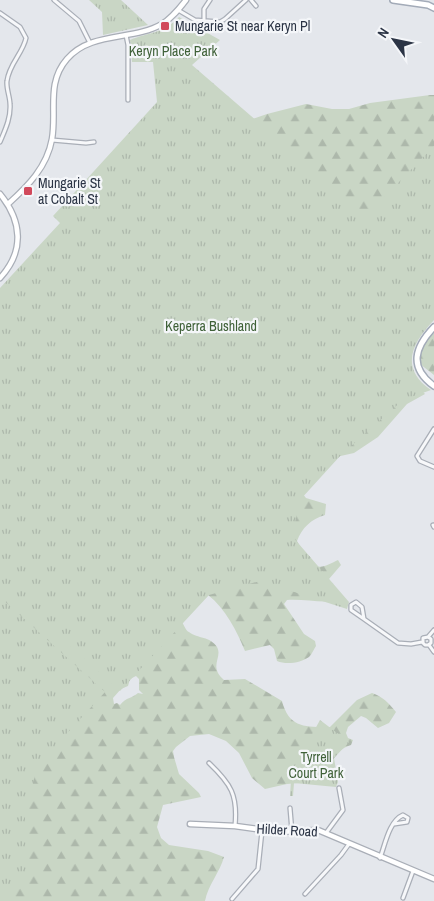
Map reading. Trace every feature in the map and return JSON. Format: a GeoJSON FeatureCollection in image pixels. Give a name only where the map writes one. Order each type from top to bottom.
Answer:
{"type":"FeatureCollection","features":[{"type":"Feature","properties":{"kind":"main road"},"geometry":{"type":"LineString","coordinates":[[394,0],[428,5],[434,8]]}},
{"type":"Feature","properties":{"kind":"main road"},"geometry":{"type":"LineString","coordinates":[[434,327],[422,340],[418,348],[416,360],[422,376],[434,386]]}},
{"type":"Feature","properties":{"kind":"street"},"geometry":{"type":"LineString","coordinates":[[54,0],[79,21],[90,43]]}},
{"type":"Feature","properties":{"kind":"street"},"geometry":{"type":"LineString","coordinates":[[8,204],[37,175],[52,140],[53,89],[56,76],[63,63],[70,55],[90,43],[158,27],[167,21],[186,0]]}},
{"type":"Feature","properties":{"kind":"street"},"geometry":{"type":"LineString","coordinates":[[204,20],[204,9],[210,0]]}},
{"type":"Feature","properties":{"kind":"street"},"geometry":{"type":"LineString","coordinates":[[178,10],[192,20],[223,21],[246,0]]}},
{"type":"Feature","properties":{"kind":"street"},"geometry":{"type":"LineString","coordinates":[[251,0],[256,6]]}},
{"type":"Feature","properties":{"kind":"street"},"geometry":{"type":"LineString","coordinates":[[0,13],[20,27],[26,38],[25,46],[14,61],[7,81],[10,106],[9,120],[0,142]]}},
{"type":"Feature","properties":{"kind":"street"},"geometry":{"type":"LineString","coordinates":[[126,35],[128,45],[128,100]]}},
{"type":"Feature","properties":{"kind":"street"},"geometry":{"type":"LineString","coordinates":[[52,140],[94,142]]}},
{"type":"Feature","properties":{"kind":"street"},"geometry":{"type":"LineString","coordinates":[[0,194],[8,204],[17,225],[18,238],[13,257],[0,278]]}},
{"type":"Feature","properties":{"kind":"street"},"geometry":{"type":"LineString","coordinates":[[434,429],[417,456],[420,461],[434,466]]}},
{"type":"Feature","properties":{"kind":"street"},"geometry":{"type":"LineString","coordinates":[[364,619],[360,605],[356,602],[352,603],[351,610],[388,637],[401,644],[422,642],[425,645],[429,645],[434,652]]}},
{"type":"Feature","properties":{"kind":"street"},"geometry":{"type":"LineString","coordinates":[[422,642],[434,630]]}},
{"type":"Feature","properties":{"kind":"street"},"geometry":{"type":"LineString","coordinates":[[428,637],[431,640],[429,645]]}},
{"type":"Feature","properties":{"kind":"street"},"geometry":{"type":"LineString","coordinates":[[209,763],[226,781],[236,800],[235,826]]}},
{"type":"Feature","properties":{"kind":"street"},"geometry":{"type":"LineString","coordinates":[[326,833],[343,810],[339,788]]}},
{"type":"Feature","properties":{"kind":"street"},"geometry":{"type":"LineString","coordinates":[[290,808],[292,832]]}},
{"type":"Feature","properties":{"kind":"street","name":"Hilder Road"},"geometry":{"type":"LineString","coordinates":[[190,824],[235,826],[262,831],[292,832],[318,830],[434,880]]}},
{"type":"Feature","properties":{"kind":"street"},"geometry":{"type":"LineString","coordinates":[[380,858],[394,824]]}},
{"type":"Feature","properties":{"kind":"street"},"geometry":{"type":"LineString","coordinates":[[232,900],[258,869],[262,831]]}},
{"type":"Feature","properties":{"kind":"street"},"geometry":{"type":"LineString","coordinates":[[305,894],[345,851],[349,844]]}},
{"type":"Feature","properties":{"kind":"street"},"geometry":{"type":"LineString","coordinates":[[403,898],[413,871]]}},
{"type":"Feature","properties":{"kind":"green space"},"geometry":{"type":"Polygon","coordinates":[[[89,0],[121,0],[148,25],[103,35],[102,12],[89,0]]]}},
{"type":"Feature","properties":{"kind":"green space","name":"Keperra Bushland"},"geometry":{"type":"Polygon","coordinates":[[[179,17],[220,40],[192,65],[364,218],[434,146],[434,320],[420,338],[412,355],[415,373],[421,382],[431,390],[403,400],[341,455],[300,500],[292,536],[349,602],[347,609],[260,581],[209,595],[120,691],[0,583],[0,288],[60,223],[53,216],[157,102],[153,62],[132,62],[130,40],[161,30],[179,17]]]}},
{"type":"Feature","properties":{"kind":"green space","name":"Keperra Bushland"},"geometry":{"type":"Polygon","coordinates":[[[434,95],[434,312],[413,340],[410,378],[425,394],[407,404],[378,437],[354,453],[336,457],[299,489],[306,498],[326,504],[325,515],[315,519],[308,525],[297,541],[311,558],[311,563],[314,565],[321,567],[338,560],[341,565],[329,579],[335,601],[287,600],[284,604],[304,634],[315,641],[316,646],[309,657],[298,662],[277,661],[274,649],[270,645],[245,651],[230,620],[220,606],[208,595],[182,622],[188,631],[211,641],[217,647],[216,666],[219,675],[224,680],[245,679],[282,701],[289,716],[299,724],[313,727],[330,727],[357,700],[372,693],[385,700],[396,712],[389,723],[378,728],[361,716],[348,727],[346,733],[348,738],[353,740],[351,745],[345,747],[337,755],[323,781],[287,784],[265,789],[252,778],[239,753],[226,741],[209,734],[190,736],[176,747],[173,751],[179,774],[201,797],[163,805],[157,827],[161,838],[169,845],[208,851],[224,857],[205,901],[0,901],[0,324],[188,141],[267,114],[306,104],[332,109],[349,109],[370,103],[434,95]],[[136,676],[130,679],[128,686],[121,689],[113,698],[114,704],[120,705],[138,693],[143,694],[139,690],[139,679],[136,676]]]}},
{"type":"Feature","properties":{"kind":"green space"},"geometry":{"type":"Polygon","coordinates":[[[434,333],[434,375],[420,364],[420,355],[423,347],[434,333]]]}},
{"type":"Feature","properties":{"kind":"green space"},"geometry":{"type":"Polygon","coordinates":[[[0,597],[105,692],[37,766],[25,818],[26,874],[1,901],[0,597]]]}},
{"type":"Feature","properties":{"kind":"green space","name":"Tyrrell Court Park"},"geometry":{"type":"Polygon","coordinates":[[[320,720],[349,742],[334,758],[338,782],[336,787],[294,783],[293,796],[290,796],[291,780],[288,778],[320,720]]]}},
{"type":"Feature","properties":{"kind":"place","name":"Mungarie St near Keryn Pl"},"geometry":{"type":"Point","coordinates":[165,26]}},
{"type":"Feature","properties":{"kind":"place","name":"Mungarie St at Cobalt St"},"geometry":{"type":"Point","coordinates":[28,191]}},
{"type":"Feature","properties":{"kind":"park label","name":"Keryn Place Park"},"geometry":{"type":"Point","coordinates":[173,51]}}]}
